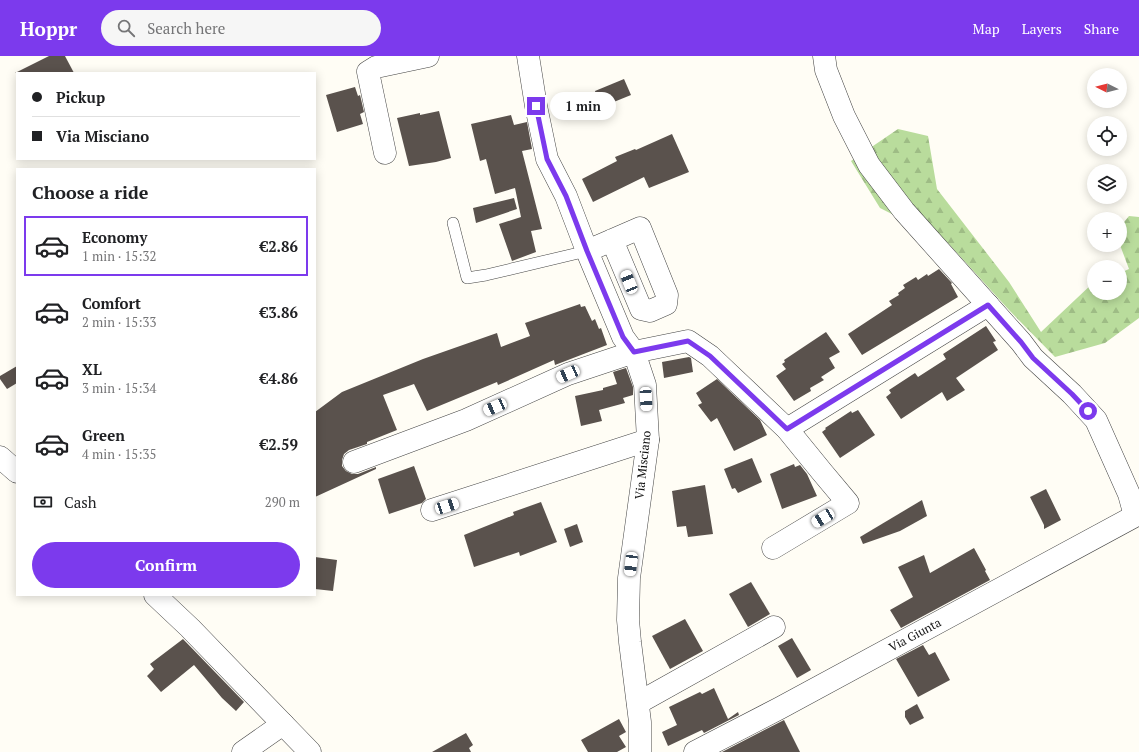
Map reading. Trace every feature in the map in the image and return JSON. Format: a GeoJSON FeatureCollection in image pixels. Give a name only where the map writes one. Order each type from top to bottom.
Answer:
{"type":"FeatureCollection","features":[{"type":"Feature","properties":{"kind":"street"},"geometry":{"type":"LineString","coordinates":[[385,153],[368,72],[376,67],[428,56]]}},
{"type":"Feature","properties":{"kind":"street","name":"Via Misciano"},"geometry":{"type":"LineString","coordinates":[[528,56],[536,106],[547,159],[566,196],[623,337],[634,352],[645,386],[648,440],[629,578],[628,620],[640,722],[640,752]]}},
{"type":"Feature","properties":{"kind":"street"},"geometry":{"type":"LineString","coordinates":[[787,429],[988,305],[904,211],[869,165],[844,116],[826,70],[824,56]]}},
{"type":"Feature","properties":{"kind":"street"},"geometry":{"type":"LineString","coordinates":[[587,251],[612,240]]}},
{"type":"Feature","properties":{"kind":"street","name":"Via Giunta"},"geometry":{"type":"LineString","coordinates":[[695,752],[780,708],[1135,516],[1129,494],[1096,420],[1072,394],[1033,358],[1021,342],[988,305]]}},
{"type":"Feature","properties":{"kind":"street"},"geometry":{"type":"LineString","coordinates":[[354,462],[466,420],[568,374],[634,352],[688,341],[710,356],[787,429],[848,503],[773,548]]}},
{"type":"Feature","properties":{"kind":"street"},"geometry":{"type":"LineString","coordinates":[[432,510],[648,440]]}},
{"type":"Feature","properties":{"kind":"street"},"geometry":{"type":"LineString","coordinates":[[0,457],[16,471]]}},
{"type":"Feature","properties":{"kind":"street"},"geometry":{"type":"LineString","coordinates":[[156,596],[190,628],[310,752]]}},
{"type":"Feature","properties":{"kind":"street"},"geometry":{"type":"LineString","coordinates":[[638,703],[774,627]]}},
{"type":"Feature","properties":{"kind":"street"},"geometry":{"type":"LineString","coordinates":[[243,752],[283,724]]}},
{"type":"Feature","properties":{"kind":"lane"},"geometry":{"type":"LineString","coordinates":[[453,222],[467,278],[486,275],[587,251]]}},
{"type":"Feature","properties":{"kind":"green space"},"geometry":{"type":"Polygon","coordinates":[[[898,129],[928,136],[937,189],[1009,282],[1041,332],[1087,289],[1087,300],[1127,300],[1127,270],[1129,269],[1127,260],[1126,260],[1123,252],[1127,252],[1127,218],[1129,216],[1139,217],[1139,318],[1105,343],[1055,357],[1009,310],[947,242],[880,208],[851,161],[898,129]]]}},
{"type":"Feature","properties":{"kind":"building"},"geometry":{"type":"Polygon","coordinates":[[[49,56],[65,56],[73,72],[17,72],[49,56]]]}},
{"type":"Feature","properties":{"kind":"building"},"geometry":{"type":"Polygon","coordinates":[[[624,79],[631,95],[599,108],[595,91],[624,79]]]}},
{"type":"Feature","properties":{"kind":"building"},"geometry":{"type":"Polygon","coordinates":[[[355,87],[358,96],[360,95],[364,112],[360,114],[363,124],[337,132],[326,95],[355,87]]]}},
{"type":"Feature","properties":{"kind":"building"},"geometry":{"type":"Polygon","coordinates":[[[439,111],[451,158],[409,166],[397,118],[439,111]]]}},
{"type":"Feature","properties":{"kind":"building"},"geometry":{"type":"Polygon","coordinates":[[[511,115],[514,125],[527,122],[532,149],[522,151],[542,229],[531,231],[536,252],[512,261],[499,224],[521,217],[515,188],[495,194],[486,159],[480,161],[471,124],[511,115]]]}},
{"type":"Feature","properties":{"kind":"building"},"geometry":{"type":"Polygon","coordinates":[[[672,134],[689,172],[649,188],[644,177],[593,202],[582,179],[617,161],[615,157],[635,149],[636,150],[672,134]]]}},
{"type":"Feature","properties":{"kind":"building"},"geometry":{"type":"Polygon","coordinates":[[[514,198],[517,209],[476,223],[473,208],[514,198]]]}},
{"type":"Feature","properties":{"kind":"building"},"geometry":{"type":"Polygon","coordinates":[[[939,269],[952,283],[951,284],[958,297],[862,355],[848,334],[892,305],[889,301],[899,295],[898,293],[905,288],[903,285],[916,277],[918,280],[939,269]]]}},
{"type":"Feature","properties":{"kind":"building"},"geometry":{"type":"Polygon","coordinates":[[[580,304],[581,307],[585,306],[592,321],[595,319],[599,329],[601,328],[607,345],[555,365],[554,360],[498,385],[497,382],[427,411],[414,384],[383,395],[397,430],[367,442],[367,444],[349,450],[344,454],[342,460],[342,466],[346,471],[352,474],[358,474],[376,467],[376,469],[316,497],[316,411],[342,392],[423,359],[497,333],[501,347],[530,336],[525,323],[580,304]]]}},
{"type":"Feature","properties":{"kind":"building"},"geometry":{"type":"Polygon","coordinates":[[[986,326],[996,341],[993,342],[998,350],[956,378],[965,390],[947,401],[942,392],[901,419],[886,397],[891,393],[889,390],[915,373],[918,377],[946,359],[943,354],[986,326]]]}},
{"type":"Feature","properties":{"kind":"building"},"geometry":{"type":"Polygon","coordinates":[[[826,332],[840,352],[829,358],[835,368],[821,377],[824,380],[810,388],[811,391],[794,401],[776,376],[786,369],[782,364],[785,362],[784,360],[826,332]]]}},
{"type":"Feature","properties":{"kind":"building"},"geometry":{"type":"Polygon","coordinates":[[[689,357],[691,358],[693,372],[664,378],[662,362],[689,357]]]}},
{"type":"Feature","properties":{"kind":"building"},"geometry":{"type":"Polygon","coordinates":[[[16,367],[16,384],[7,389],[0,379],[0,376],[16,367]]]}},
{"type":"Feature","properties":{"kind":"building"},"geometry":{"type":"Polygon","coordinates":[[[626,368],[633,387],[633,395],[623,398],[625,403],[599,410],[602,421],[581,426],[575,396],[603,390],[603,388],[617,384],[613,372],[626,368]]]}},
{"type":"Feature","properties":{"kind":"building"},"geometry":{"type":"Polygon","coordinates":[[[717,379],[760,420],[767,435],[734,451],[717,418],[711,422],[698,405],[702,403],[696,393],[717,379]]]}},
{"type":"Feature","properties":{"kind":"building"},"geometry":{"type":"Polygon","coordinates":[[[858,410],[875,435],[840,458],[822,432],[826,429],[825,428],[851,411],[852,413],[858,410]]]}},
{"type":"Feature","properties":{"kind":"building"},"geometry":{"type":"Polygon","coordinates":[[[752,458],[762,482],[738,493],[735,488],[732,489],[724,469],[752,458]]]}},
{"type":"Feature","properties":{"kind":"building"},"geometry":{"type":"Polygon","coordinates":[[[794,464],[795,467],[800,465],[807,474],[817,496],[782,509],[770,474],[794,464]]]}},
{"type":"Feature","properties":{"kind":"building"},"geometry":{"type":"Polygon","coordinates":[[[414,466],[426,499],[422,503],[389,514],[378,479],[414,466]]]}},
{"type":"Feature","properties":{"kind":"building"},"geometry":{"type":"Polygon","coordinates":[[[705,485],[713,534],[688,537],[686,526],[677,527],[672,491],[705,485]]]}},
{"type":"Feature","properties":{"kind":"building"},"geometry":{"type":"Polygon","coordinates":[[[1046,489],[1061,520],[1044,529],[1044,525],[1030,497],[1046,489]]]}},
{"type":"Feature","properties":{"kind":"building"},"geometry":{"type":"Polygon","coordinates":[[[922,500],[927,516],[900,531],[863,544],[860,537],[922,500]]]}},
{"type":"Feature","properties":{"kind":"building"},"geometry":{"type":"Polygon","coordinates":[[[541,502],[557,542],[520,556],[519,552],[474,567],[464,535],[514,515],[513,512],[541,502]]]}},
{"type":"Feature","properties":{"kind":"building"},"geometry":{"type":"Polygon","coordinates":[[[577,524],[583,542],[570,547],[564,529],[577,524]]]}},
{"type":"Feature","properties":{"kind":"building"},"geometry":{"type":"Polygon","coordinates":[[[974,548],[990,580],[901,628],[890,610],[913,597],[898,567],[924,555],[930,573],[974,548]]]}},
{"type":"Feature","properties":{"kind":"building"},"geometry":{"type":"Polygon","coordinates":[[[316,557],[337,560],[333,591],[316,589],[316,557]]]}},
{"type":"Feature","properties":{"kind":"building"},"geometry":{"type":"Polygon","coordinates":[[[751,582],[770,614],[748,627],[729,594],[751,582]]]}},
{"type":"Feature","properties":{"kind":"building"},"geometry":{"type":"Polygon","coordinates":[[[685,619],[703,651],[670,669],[652,636],[685,619]]]}},
{"type":"Feature","properties":{"kind":"building"},"geometry":{"type":"Polygon","coordinates":[[[792,638],[811,670],[797,678],[778,646],[792,638]]]}},
{"type":"Feature","properties":{"kind":"building"},"geometry":{"type":"Polygon","coordinates":[[[183,639],[244,702],[236,711],[222,698],[194,665],[161,692],[147,676],[154,669],[150,664],[183,639]]]}},
{"type":"Feature","properties":{"kind":"building"},"geometry":{"type":"Polygon","coordinates":[[[923,645],[929,655],[935,652],[950,680],[918,697],[896,659],[923,645]]]}},
{"type":"Feature","properties":{"kind":"building"},"geometry":{"type":"Polygon","coordinates":[[[714,688],[728,719],[738,712],[739,715],[704,733],[702,730],[668,746],[662,732],[677,725],[669,707],[700,692],[702,694],[714,688]]]}},
{"type":"Feature","properties":{"kind":"building"},"geometry":{"type":"Polygon","coordinates":[[[917,704],[924,718],[910,725],[905,717],[905,711],[917,704]]]}},
{"type":"Feature","properties":{"kind":"building"},"geometry":{"type":"Polygon","coordinates":[[[619,719],[626,732],[619,736],[626,747],[617,752],[588,752],[581,740],[619,719]]]}},
{"type":"Feature","properties":{"kind":"building"},"geometry":{"type":"Polygon","coordinates":[[[784,720],[800,752],[722,752],[784,720]]]}},
{"type":"Feature","properties":{"kind":"building"},"geometry":{"type":"Polygon","coordinates":[[[466,733],[473,745],[469,748],[471,752],[432,752],[466,733]]]}},
{"type":"Feature","properties":{"kind":"route"},"geometry":{"type":"LineString","coordinates":[[536,106],[547,159],[566,196],[623,337],[634,352],[688,341],[710,356],[787,429],[988,305],[1021,342],[1033,358],[1088,411]]}}]}
